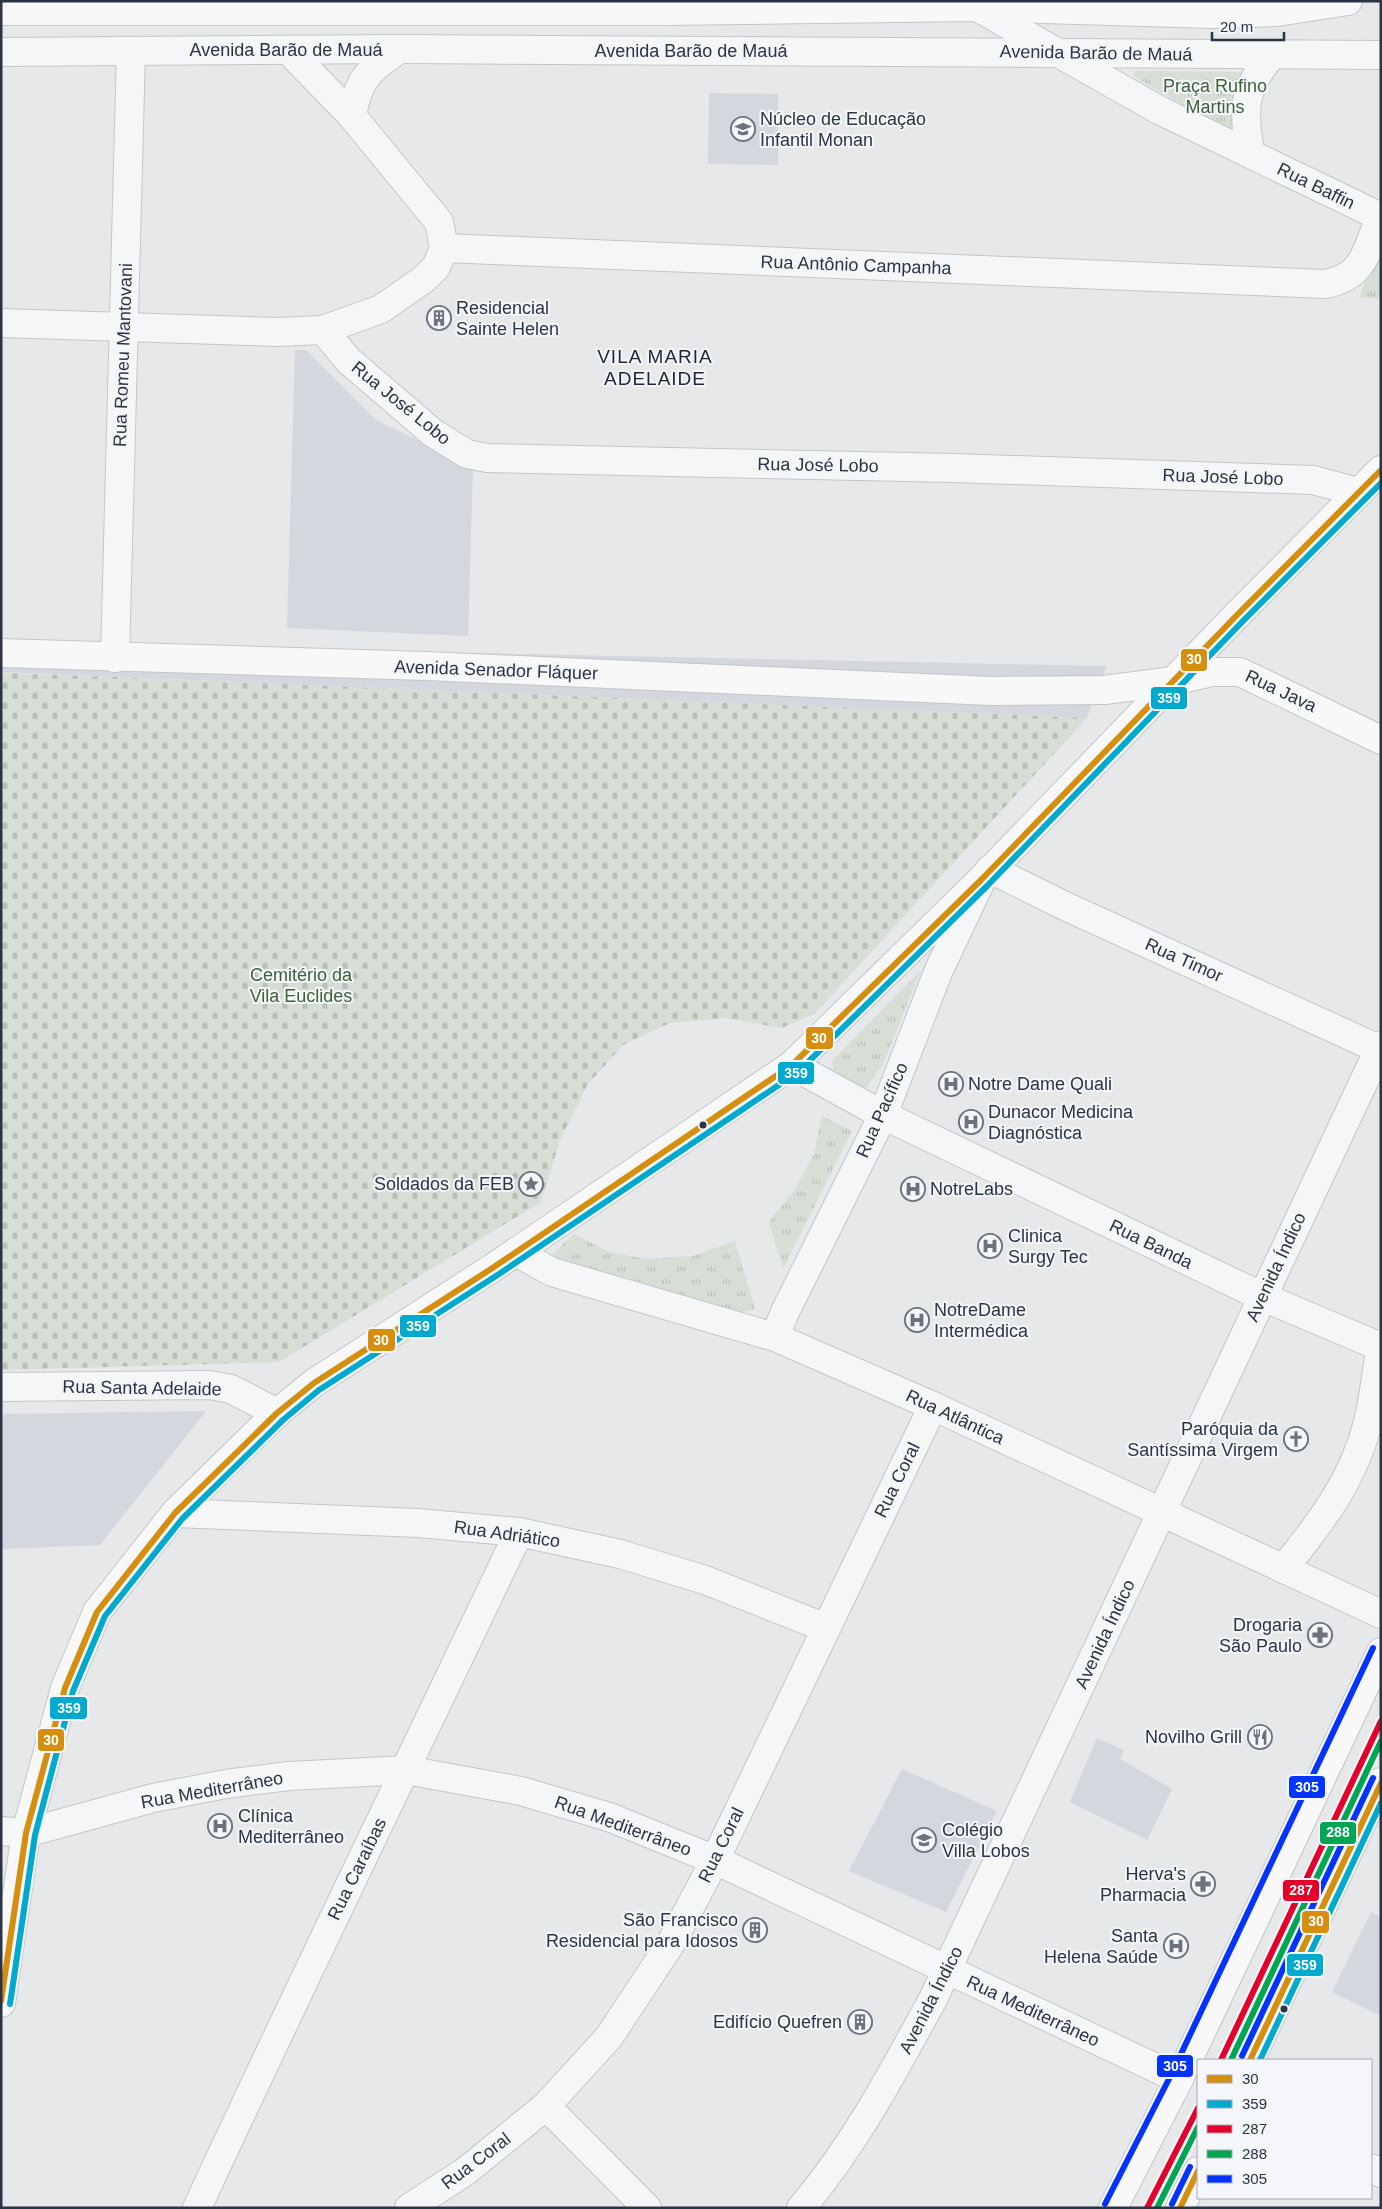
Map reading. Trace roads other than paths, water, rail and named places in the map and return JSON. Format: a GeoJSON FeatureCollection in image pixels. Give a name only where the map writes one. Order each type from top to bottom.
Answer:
{"type":"FeatureCollection","features":[{"type":"Feature","properties":{"kind":"street"},"geometry":{"type":"LineString","coordinates":[[1,10],[174,6],[665,11],[1044,5],[1214,14],[1277,12],[1348,1]]}},
{"type":"Feature","properties":{"kind":"street","name":"Rua Baffin"},"geometry":{"type":"LineString","coordinates":[[977,7],[1159,110],[1380,217]]}},
{"type":"Feature","properties":{"kind":"street"},"geometry":{"type":"LineString","coordinates":[[352,116],[356,94],[361,83],[378,64],[400,50]]}},
{"type":"Feature","properties":{"kind":"street","name":"Avenida Barão de Mauá"},"geometry":{"type":"LineString","coordinates":[[1,52],[400,50],[1058,52],[1272,56],[1381,55]]}},
{"type":"Feature","properties":{"kind":"street","name":"Rua Romeu Mantovani"},"geometry":{"type":"LineString","coordinates":[[114,658],[131,51]]}},
{"type":"Feature","properties":{"kind":"street"},"geometry":{"type":"LineString","coordinates":[[1,323],[277,332],[324,330],[381,309],[404,295],[436,267],[444,248],[439,222],[352,116],[290,52]]}},
{"type":"Feature","properties":{"kind":"street"},"geometry":{"type":"LineString","coordinates":[[1250,154],[1246,123],[1248,93],[1255,76],[1272,56]]}},
{"type":"Feature","properties":{"kind":"street","name":"Rua Antônio Campanha"},"geometry":{"type":"LineString","coordinates":[[444,248],[1325,284],[1348,278],[1357,269],[1380,217]]}},
{"type":"Feature","properties":{"kind":"street","name":"Rua José Lobo"},"geometry":{"type":"LineString","coordinates":[[324,330],[349,360],[433,433],[467,454],[487,458],[964,468],[1313,480],[1358,492]]}},
{"type":"Feature","properties":{"kind":"street"},"geometry":{"type":"LineString","coordinates":[[1,2003],[14,1832],[65,1688],[97,1612],[175,1513],[277,1413],[314,1383],[516,1252],[792,1065],[986,874],[1381,470]]}},
{"type":"Feature","properties":{"kind":"street","name":"Avenida Senador Fláquer"},"geometry":{"type":"LineString","coordinates":[[1,653],[437,667],[991,691],[1104,690],[1174,681]]}},
{"type":"Feature","properties":{"kind":"street","name":"Rua Java"},"geometry":{"type":"LineString","coordinates":[[1174,681],[1212,672],[1240,672],[1381,740]]}},
{"type":"Feature","properties":{"kind":"street","name":"Rua Timor"},"geometry":{"type":"LineString","coordinates":[[986,874],[1076,911],[1380,1047]]}},
{"type":"Feature","properties":{"kind":"street","name":"Rua Pacífico"},"geometry":{"type":"LineString","coordinates":[[775,1337],[785,1312],[882,1115],[938,972],[986,874]]}},
{"type":"Feature","properties":{"kind":"street","name":"Avenida Índico"},"geometry":{"type":"LineString","coordinates":[[801,2208],[841,2156],[876,2102],[947,1971],[1380,1047]]}},
{"type":"Feature","properties":{"kind":"street","name":"Rua Banda"},"geometry":{"type":"LineString","coordinates":[[792,1065],[882,1115],[1263,1297],[1381,1347]]}},
{"type":"Feature","properties":{"kind":"street","name":"Rua Atlântica"},"geometry":{"type":"LineString","coordinates":[[516,1252],[552,1272],[775,1337],[933,1406],[1162,1514],[1381,1614]]}},
{"type":"Feature","properties":{"kind":"street"},"geometry":{"type":"LineString","coordinates":[[1283,1569],[1324,1519],[1360,1446],[1368,1422],[1381,1347]]}},
{"type":"Feature","properties":{"kind":"street","name":"Rua Santa Adelaide"},"geometry":{"type":"LineString","coordinates":[[1,1387],[210,1385],[230,1389],[277,1413]]}},
{"type":"Feature","properties":{"kind":"street","name":"Rua Coral"},"geometry":{"type":"LineString","coordinates":[[409,2208],[466,2171],[546,2106],[609,2037],[671,1943],[715,1860],[933,1406]]}},
{"type":"Feature","properties":{"kind":"street","name":"Rua Adriático"},"geometry":{"type":"LineString","coordinates":[[175,1513],[418,1522],[519,1532],[620,1554],[706,1580],[826,1628]]}},
{"type":"Feature","properties":{"kind":"street","name":"Rua Caraíbas"},"geometry":{"type":"LineString","coordinates":[[198,2208],[316,1953],[406,1770],[519,1532]]}},
{"type":"Feature","properties":{"kind":"street"},"geometry":{"type":"LineString","coordinates":[[1113,2208],[1179,2079],[1381,1652]]}},
{"type":"Feature","properties":{"kind":"street","name":"Rua Mediterrâneo"},"geometry":{"type":"LineString","coordinates":[[14,1832],[153,1798],[226,1784],[289,1776],[406,1770],[521,1791],[609,1817],[715,1860],[1179,2079]]}},
{"type":"Feature","properties":{"kind":"street"},"geometry":{"type":"LineString","coordinates":[[1250,2059],[1381,1782]]}},
{"type":"Feature","properties":{"kind":"street"},"geometry":{"type":"LineString","coordinates":[[546,2106],[647,2208]]}},
{"type":"Feature","properties":{"kind":"street"},"geometry":{"type":"LineString","coordinates":[[1180,2208],[1197,2173]]}},
{"type":"Feature","properties":{"kind":"place","name":"Núcleo de Educação Infantil Monan"},"geometry":{"type":"Point","coordinates":[743,129]}},
{"type":"Feature","properties":{"kind":"place","name":"Residencial Sainte Helen"},"geometry":{"type":"Point","coordinates":[439,318]}},
{"type":"Feature","properties":{"kind":"place","name":"Notre Dame Quali"},"geometry":{"type":"Point","coordinates":[951,1084]}},
{"type":"Feature","properties":{"kind":"place","name":"Dunacor Medicina Diagnóstica"},"geometry":{"type":"Point","coordinates":[971,1122]}},
{"type":"Feature","properties":{"kind":"place","name":"Soldados da FEB"},"geometry":{"type":"Point","coordinates":[531,1184]}},
{"type":"Feature","properties":{"kind":"place","name":"NotreLabs"},"geometry":{"type":"Point","coordinates":[913,1189]}},
{"type":"Feature","properties":{"kind":"place","name":"Clinica Surgy Tec"},"geometry":{"type":"Point","coordinates":[990,1246]}},
{"type":"Feature","properties":{"kind":"place","name":"NotreDame Intermédica"},"geometry":{"type":"Point","coordinates":[917,1320]}},
{"type":"Feature","properties":{"kind":"place","name":"Paróquia da Santíssima Virgem"},"geometry":{"type":"Point","coordinates":[1296,1439]}},
{"type":"Feature","properties":{"kind":"place","name":"Drogaria São Paulo"},"geometry":{"type":"Point","coordinates":[1320,1635]}},
{"type":"Feature","properties":{"kind":"place","name":"Novilho Grill"},"geometry":{"type":"Point","coordinates":[1260,1737]}},
{"type":"Feature","properties":{"kind":"place","name":"Clínica Mediterrâneo"},"geometry":{"type":"Point","coordinates":[220,1826]}},
{"type":"Feature","properties":{"kind":"place","name":"Colégio Villa Lobos"},"geometry":{"type":"Point","coordinates":[924,1840]}},
{"type":"Feature","properties":{"kind":"place","name":"Herva's Pharmacia"},"geometry":{"type":"Point","coordinates":[1203,1884]}},
{"type":"Feature","properties":{"kind":"place","name":"São Francisco Residencial para Idosos"},"geometry":{"type":"Point","coordinates":[755,1930]}},
{"type":"Feature","properties":{"kind":"place","name":"Santa Helena Saúde"},"geometry":{"type":"Point","coordinates":[1176,1946]}},
{"type":"Feature","properties":{"kind":"place","name":"Edifício Quefren"},"geometry":{"type":"Point","coordinates":[860,2022]}},
{"type":"Feature","properties":{"kind":"district","name":"VILA MARIA ADELAIDE"},"geometry":{"type":"Point","coordinates":[655,367]}},
{"type":"Feature","properties":{"kind":"park label","name":"Praça Rufino Martins"},"geometry":{"type":"Point","coordinates":[1215,96]}},
{"type":"Feature","properties":{"kind":"park label","name":"Cemitério da Vila Euclides"},"geometry":{"type":"Point","coordinates":[301,985]}}]}
